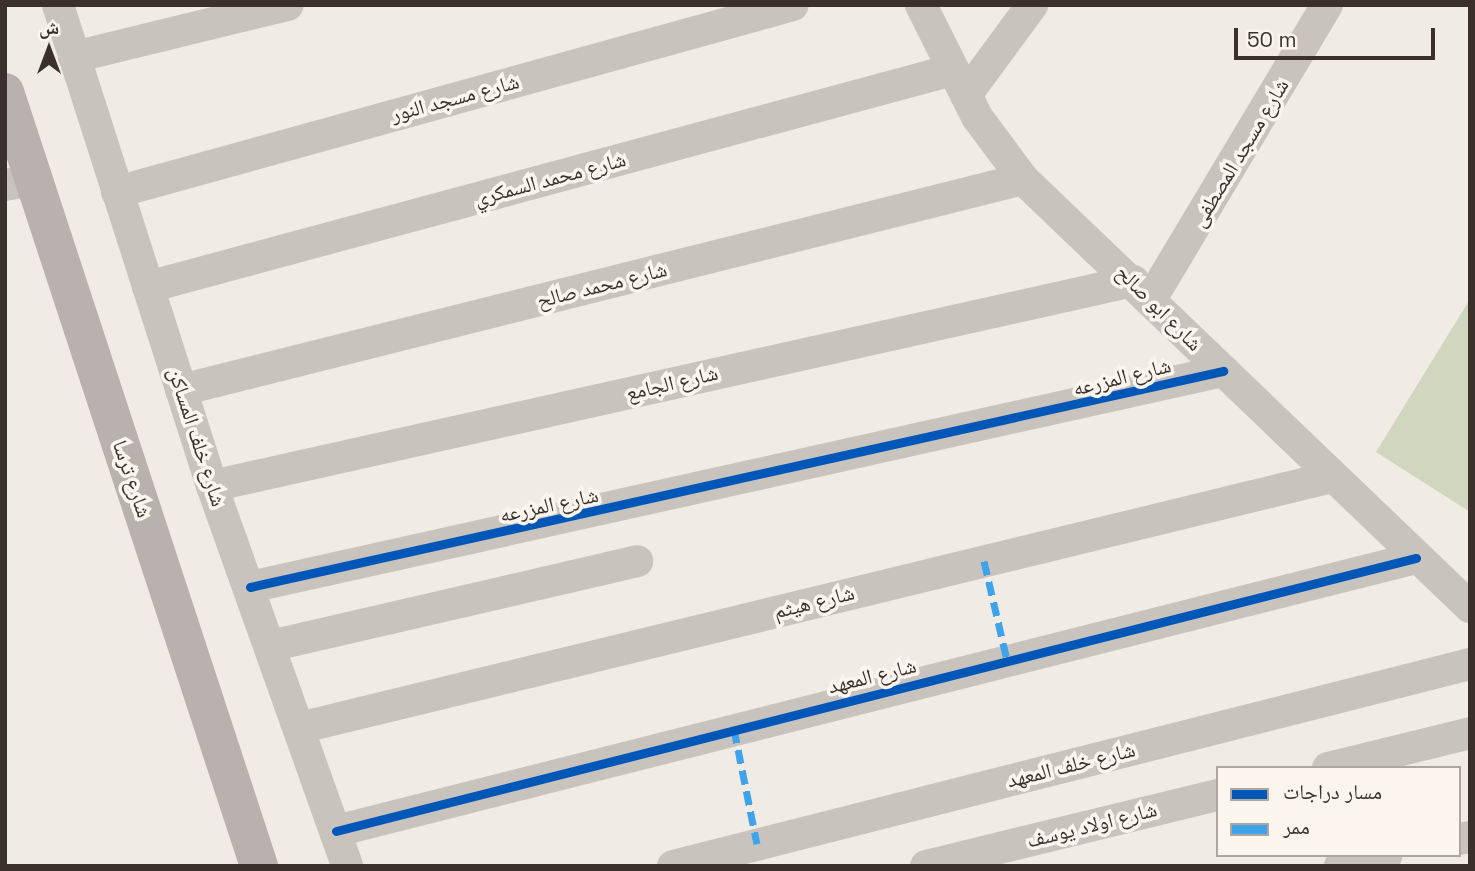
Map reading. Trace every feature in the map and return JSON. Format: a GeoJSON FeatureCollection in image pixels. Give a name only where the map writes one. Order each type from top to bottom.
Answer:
{"type":"FeatureCollection","features":[{"type":"Feature","properties":{"kind":"main road","name":"شارع ترسا"},"geometry":{"type":"LineString","coordinates":[[5,92],[18,182],[259,866]]}},
{"type":"Feature","properties":{"kind":"street","name":"شارع خلف المساكن"},"geometry":{"type":"LineString","coordinates":[[58,5],[212,486],[347,866]]}},
{"type":"Feature","properties":{"kind":"street"},"geometry":{"type":"LineString","coordinates":[[74,57],[288,5]]}},
{"type":"Feature","properties":{"kind":"street","name":"شارع مسجد النور"},"geometry":{"type":"LineString","coordinates":[[117,192],[793,5]]}},
{"type":"Feature","properties":{"kind":"street","name":"شارع ابو صالح"},"geometry":{"type":"LineString","coordinates":[[921,5],[959,83],[1024,179],[1142,290],[1328,478],[1470,607]]}},
{"type":"Feature","properties":{"kind":"street"},"geometry":{"type":"LineString","coordinates":[[959,83],[1032,5]]}},
{"type":"Feature","properties":{"kind":"street","name":"شارع مسجد المصطفى"},"geometry":{"type":"LineString","coordinates":[[1142,290],[1327,5]]}},
{"type":"Feature","properties":{"kind":"street","name":"شارع محمد السمكري"},"geometry":{"type":"LineString","coordinates":[[148,288],[959,83]]}},
{"type":"Feature","properties":{"kind":"street","name":"شارع محمد صالح"},"geometry":{"type":"LineString","coordinates":[[181,390],[1024,179]]}},
{"type":"Feature","properties":{"kind":"street","name":"شارع الجامع"},"geometry":{"type":"LineString","coordinates":[[212,486],[1142,290]]}},
{"type":"Feature","properties":{"kind":"street","name":"شارع المزرعه"},"geometry":{"type":"LineString","coordinates":[[250,587],[946,438],[1223,371]]}},
{"type":"Feature","properties":{"kind":"street","name":"شارع هيثم"},"geometry":{"type":"LineString","coordinates":[[299,728],[1328,478]]}},
{"type":"Feature","properties":{"kind":"street","name":"شارع المعهد"},"geometry":{"type":"LineString","coordinates":[[336,831],[1416,558]]}},
{"type":"Feature","properties":{"kind":"street"},"geometry":{"type":"LineString","coordinates":[[270,646],[637,561]]}},
{"type":"Feature","properties":{"kind":"street","name":"شارع خلف المعهد"},"geometry":{"type":"LineString","coordinates":[[673,866],[1470,664]]}},
{"type":"Feature","properties":{"kind":"street"},"geometry":{"type":"LineString","coordinates":[[1336,766],[1470,733]]}},
{"type":"Feature","properties":{"kind":"street","name":"شارع اولاد يوسف"},"geometry":{"type":"LineString","coordinates":[[926,866],[1216,795]]}},
{"type":"Feature","properties":{"kind":"street"},"geometry":{"type":"LineString","coordinates":[[1340,866],[1378,857]]}},
{"type":"Feature","properties":{"kind":"green space"},"geometry":{"type":"Polygon","coordinates":[[[1470,299],[1470,512],[1376,452],[1470,299]]]}},
{"type":"Feature","properties":{"kind":"marked path"},"geometry":{"type":"LineString","coordinates":[[984,561],[1007,660]]}},
{"type":"Feature","properties":{"kind":"marked path"},"geometry":{"type":"LineString","coordinates":[[734,729],[757,844]]}},
{"type":"Feature","properties":{"kind":"cycle path"},"geometry":{"type":"LineString","coordinates":[[250,587],[1223,371]]}},
{"type":"Feature","properties":{"kind":"cycle path"},"geometry":{"type":"LineString","coordinates":[[336,831],[1416,558]]}}]}
